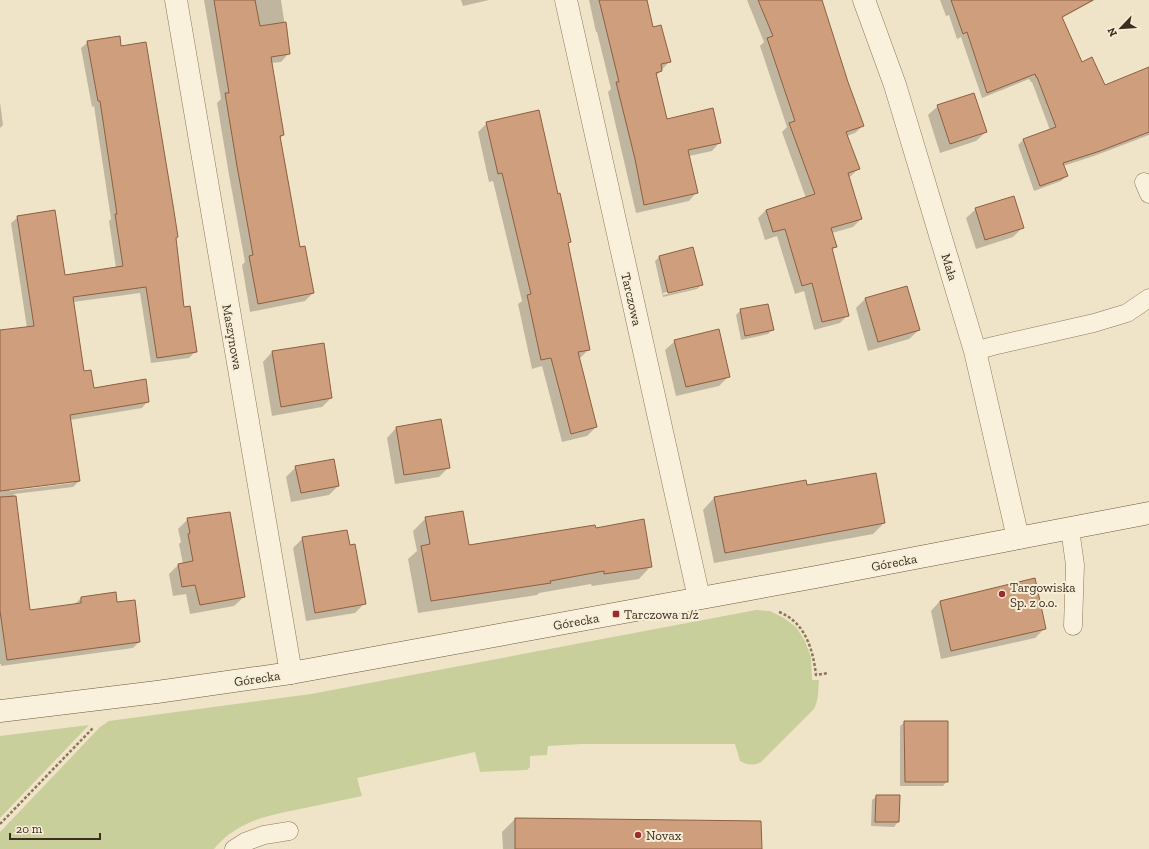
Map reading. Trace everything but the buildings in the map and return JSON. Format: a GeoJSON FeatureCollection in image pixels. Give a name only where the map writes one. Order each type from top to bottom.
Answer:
{"type":"FeatureCollection","features":[{"type":"Feature","properties":{"kind":"street","name":"Maszynowa"},"geometry":{"type":"LineString","coordinates":[[176,0],[291,673]]}},
{"type":"Feature","properties":{"kind":"street","name":"Tarczowa"},"geometry":{"type":"LineString","coordinates":[[566,0],[699,598]]}},
{"type":"Feature","properties":{"kind":"street","name":"Mała"},"geometry":{"type":"LineString","coordinates":[[864,0],[895,85],[975,351],[1018,538]]}},
{"type":"Feature","properties":{"kind":"street","name":"Górecka"},"geometry":{"type":"LineString","coordinates":[[0,711],[157,692],[291,673],[1149,514]]}},
{"type":"Feature","properties":{"kind":"lane"},"geometry":{"type":"LineString","coordinates":[[975,351],[1094,323],[1127,313],[1149,298]]}},
{"type":"Feature","properties":{"kind":"lane"},"geometry":{"type":"LineString","coordinates":[[1070,529],[1075,565],[1073,626]]}},
{"type":"Feature","properties":{"kind":"lane"},"geometry":{"type":"LineString","coordinates":[[234,849],[245,842],[264,835],[289,831]]}},
{"type":"Feature","properties":{"kind":"path"},"geometry":{"type":"LineString","coordinates":[[774,610],[785,614],[800,627],[810,645],[816,675],[828,673]]}},
{"type":"Feature","properties":{"kind":"path"},"geometry":{"type":"LineString","coordinates":[[0,824],[95,726]]}},
{"type":"Feature","properties":{"kind":"green space"},"geometry":{"type":"Polygon","coordinates":[[[756,610],[770,611],[784,618],[796,627],[805,641],[811,657],[812,680],[819,680],[818,698],[814,709],[761,762],[755,764],[740,761],[735,744],[582,744],[548,746],[547,755],[530,756],[530,767],[527,770],[480,772],[475,752],[357,778],[362,796],[279,813],[255,820],[233,831],[214,849],[0,849],[0,832],[100,727],[109,721],[311,694],[756,610]]]}},
{"type":"Feature","properties":{"kind":"green space"},"geometry":{"type":"Polygon","coordinates":[[[89,725],[0,818],[0,736],[89,725]]]}},
{"type":"Feature","properties":{"kind":"place","name":"Targowiska Sp. z o.o."},"geometry":{"type":"Point","coordinates":[1002,594]}},
{"type":"Feature","properties":{"kind":"place","name":"Tarczowa n/ż"},"geometry":{"type":"Point","coordinates":[616,614]}},
{"type":"Feature","properties":{"kind":"place","name":"Novax"},"geometry":{"type":"Point","coordinates":[638,835]}}]}
